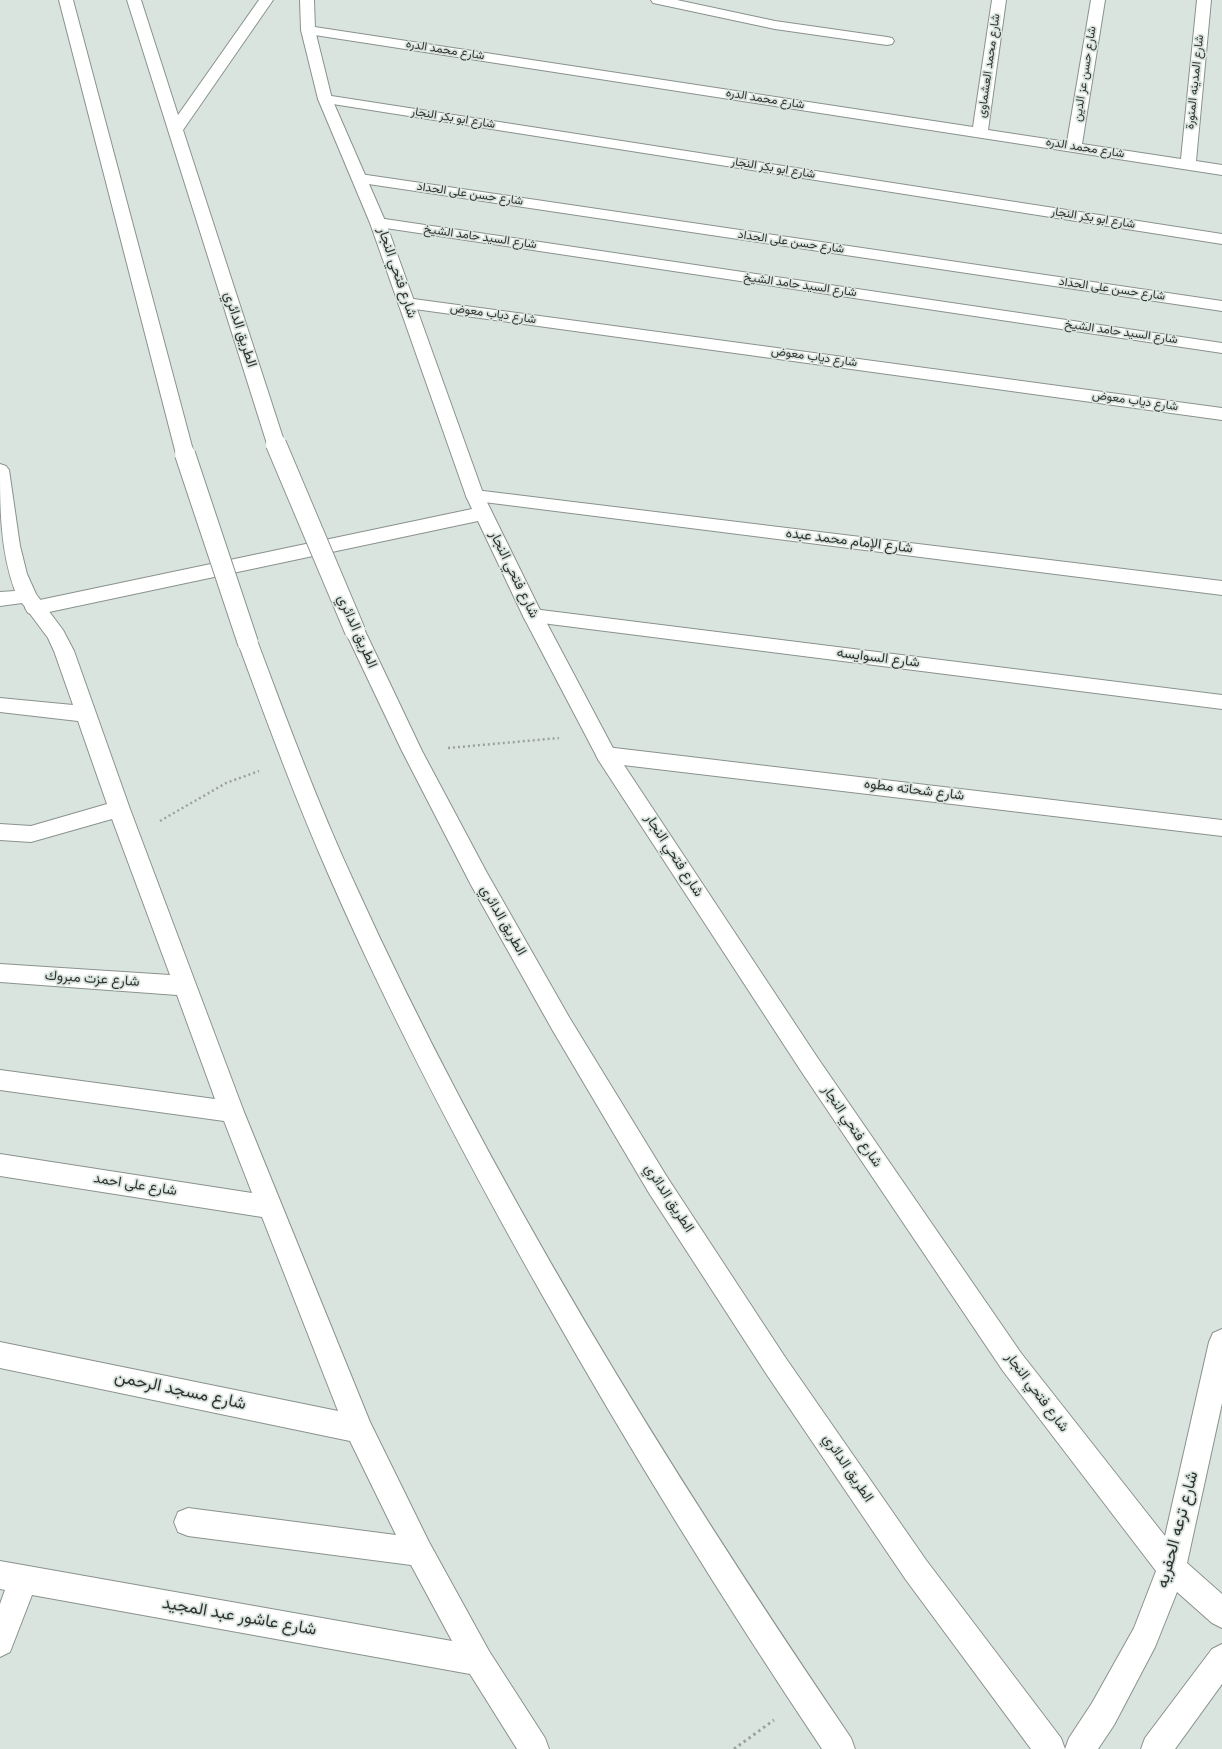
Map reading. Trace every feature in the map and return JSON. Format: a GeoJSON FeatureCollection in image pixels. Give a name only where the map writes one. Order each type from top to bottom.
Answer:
{"type":"FeatureCollection","features":[{"type":"Feature","properties":{"kind":"main road"},"geometry":{"type":"LineString","coordinates":[[66,0],[185,454],[248,644],[291,759],[356,912],[435,1074],[533,1256],[655,1463],[805,1698],[840,1749]]}},
{"type":"Feature","properties":{"kind":"main road","name":"الطريق الدائري"},"geometry":{"type":"LineString","coordinates":[[134,0],[276,444],[354,631],[412,751],[490,900],[561,1024],[658,1185],[776,1366],[916,1570],[1050,1749]]}},
{"type":"Feature","properties":{"kind":"main road"},"geometry":{"type":"LineString","coordinates":[[175,131],[266,0]]}},
{"type":"Feature","properties":{"kind":"main road","name":"شارع فتحي النجار"},"geometry":{"type":"LineString","coordinates":[[307,0],[308,30],[325,99],[378,223],[480,504],[533,616],[606,755],[818,1077],[1007,1356],[1172,1568],[1222,1613]]}},
{"type":"Feature","properties":{"kind":"main road","name":"شارع محمد العشماوى"},"geometry":{"type":"LineString","coordinates":[[980,132],[999,0]]}},
{"type":"Feature","properties":{"kind":"main road","name":"شارع حسن عز الدين"},"geometry":{"type":"LineString","coordinates":[[1074,147],[1098,0]]}},
{"type":"Feature","properties":{"kind":"main road","name":"شارع المدينه المنورة"},"geometry":{"type":"LineString","coordinates":[[1188,165],[1204,0]]}},
{"type":"Feature","properties":{"kind":"main road"},"geometry":{"type":"LineString","coordinates":[[666,1],[775,25],[887,41]]}},
{"type":"Feature","properties":{"kind":"main road","name":"شارع محمد الدره"},"geometry":{"type":"LineString","coordinates":[[308,30],[1222,170]]}},
{"type":"Feature","properties":{"kind":"main road","name":"شارع ابو بكر النجار"},"geometry":{"type":"LineString","coordinates":[[325,99],[1222,239]]}},
{"type":"Feature","properties":{"kind":"main road","name":"شارع حسن على الحداد"},"geometry":{"type":"LineString","coordinates":[[360,179],[1222,306]]}},
{"type":"Feature","properties":{"kind":"main road","name":"شارع السيد حامد الشيخ"},"geometry":{"type":"LineString","coordinates":[[378,223],[1222,348]]}},
{"type":"Feature","properties":{"kind":"main road","name":"شارع دياب معوض"},"geometry":{"type":"LineString","coordinates":[[406,303],[1222,414]]}},
{"type":"Feature","properties":{"kind":"main road"},"geometry":{"type":"LineString","coordinates":[[1,479],[10,546],[17,574],[31,602],[56,635],[64,651],[119,809],[184,986],[269,1207],[359,1429],[419,1552],[479,1661],[534,1749]]}},
{"type":"Feature","properties":{"kind":"main road","name":"شارع الإمام محمد عبده"},"geometry":{"type":"LineString","coordinates":[[0,599],[31,602],[480,504],[1222,588]]}},
{"type":"Feature","properties":{"kind":"main road","name":"شارع السوايسه"},"geometry":{"type":"LineString","coordinates":[[533,616],[1222,702]]}},
{"type":"Feature","properties":{"kind":"main road"},"geometry":{"type":"LineString","coordinates":[[0,705],[85,714]]}},
{"type":"Feature","properties":{"kind":"main road","name":"شارع شحاته مطوه"},"geometry":{"type":"LineString","coordinates":[[606,755],[1222,828]]}},
{"type":"Feature","properties":{"kind":"main road"},"geometry":{"type":"LineString","coordinates":[[0,832],[31,834],[119,809]]}},
{"type":"Feature","properties":{"kind":"main road","name":"شارع عزت مبروك"},"geometry":{"type":"LineString","coordinates":[[0,973],[184,986]]}},
{"type":"Feature","properties":{"kind":"main road"},"geometry":{"type":"LineString","coordinates":[[0,1080],[232,1112]]}},
{"type":"Feature","properties":{"kind":"main road","name":"شارع على احمد"},"geometry":{"type":"LineString","coordinates":[[0,1165],[269,1207]]}},
{"type":"Feature","properties":{"kind":"main road","name":"شارع ترعه الحفريه"},"geometry":{"type":"LineString","coordinates":[[1080,1749],[1103,1714],[1145,1637],[1172,1568],[1222,1342]]}},
{"type":"Feature","properties":{"kind":"main road","name":"شارع مسجد الرحمن"},"geometry":{"type":"LineString","coordinates":[[0,1355],[359,1429]]}},
{"type":"Feature","properties":{"kind":"main road"},"geometry":{"type":"LineString","coordinates":[[188,1522],[419,1552]]}},
{"type":"Feature","properties":{"kind":"main road"},"geometry":{"type":"LineString","coordinates":[[0,1642],[12,1577]]}},
{"type":"Feature","properties":{"kind":"main road","name":"شارع عاشور عبد المجيد"},"geometry":{"type":"LineString","coordinates":[[12,1577],[479,1661]]}},
{"type":"Feature","properties":{"kind":"main road"},"geometry":{"type":"LineString","coordinates":[[1156,1749],[1222,1659]]}},
{"type":"Feature","properties":{"kind":"path"},"geometry":{"type":"LineString","coordinates":[[412,751],[561,737]]}},
{"type":"Feature","properties":{"kind":"path"},"geometry":{"type":"LineString","coordinates":[[160,821],[226,783],[291,759]]}},
{"type":"Feature","properties":{"kind":"path"},"geometry":{"type":"LineString","coordinates":[[734,1749],[805,1698]]}}]}
